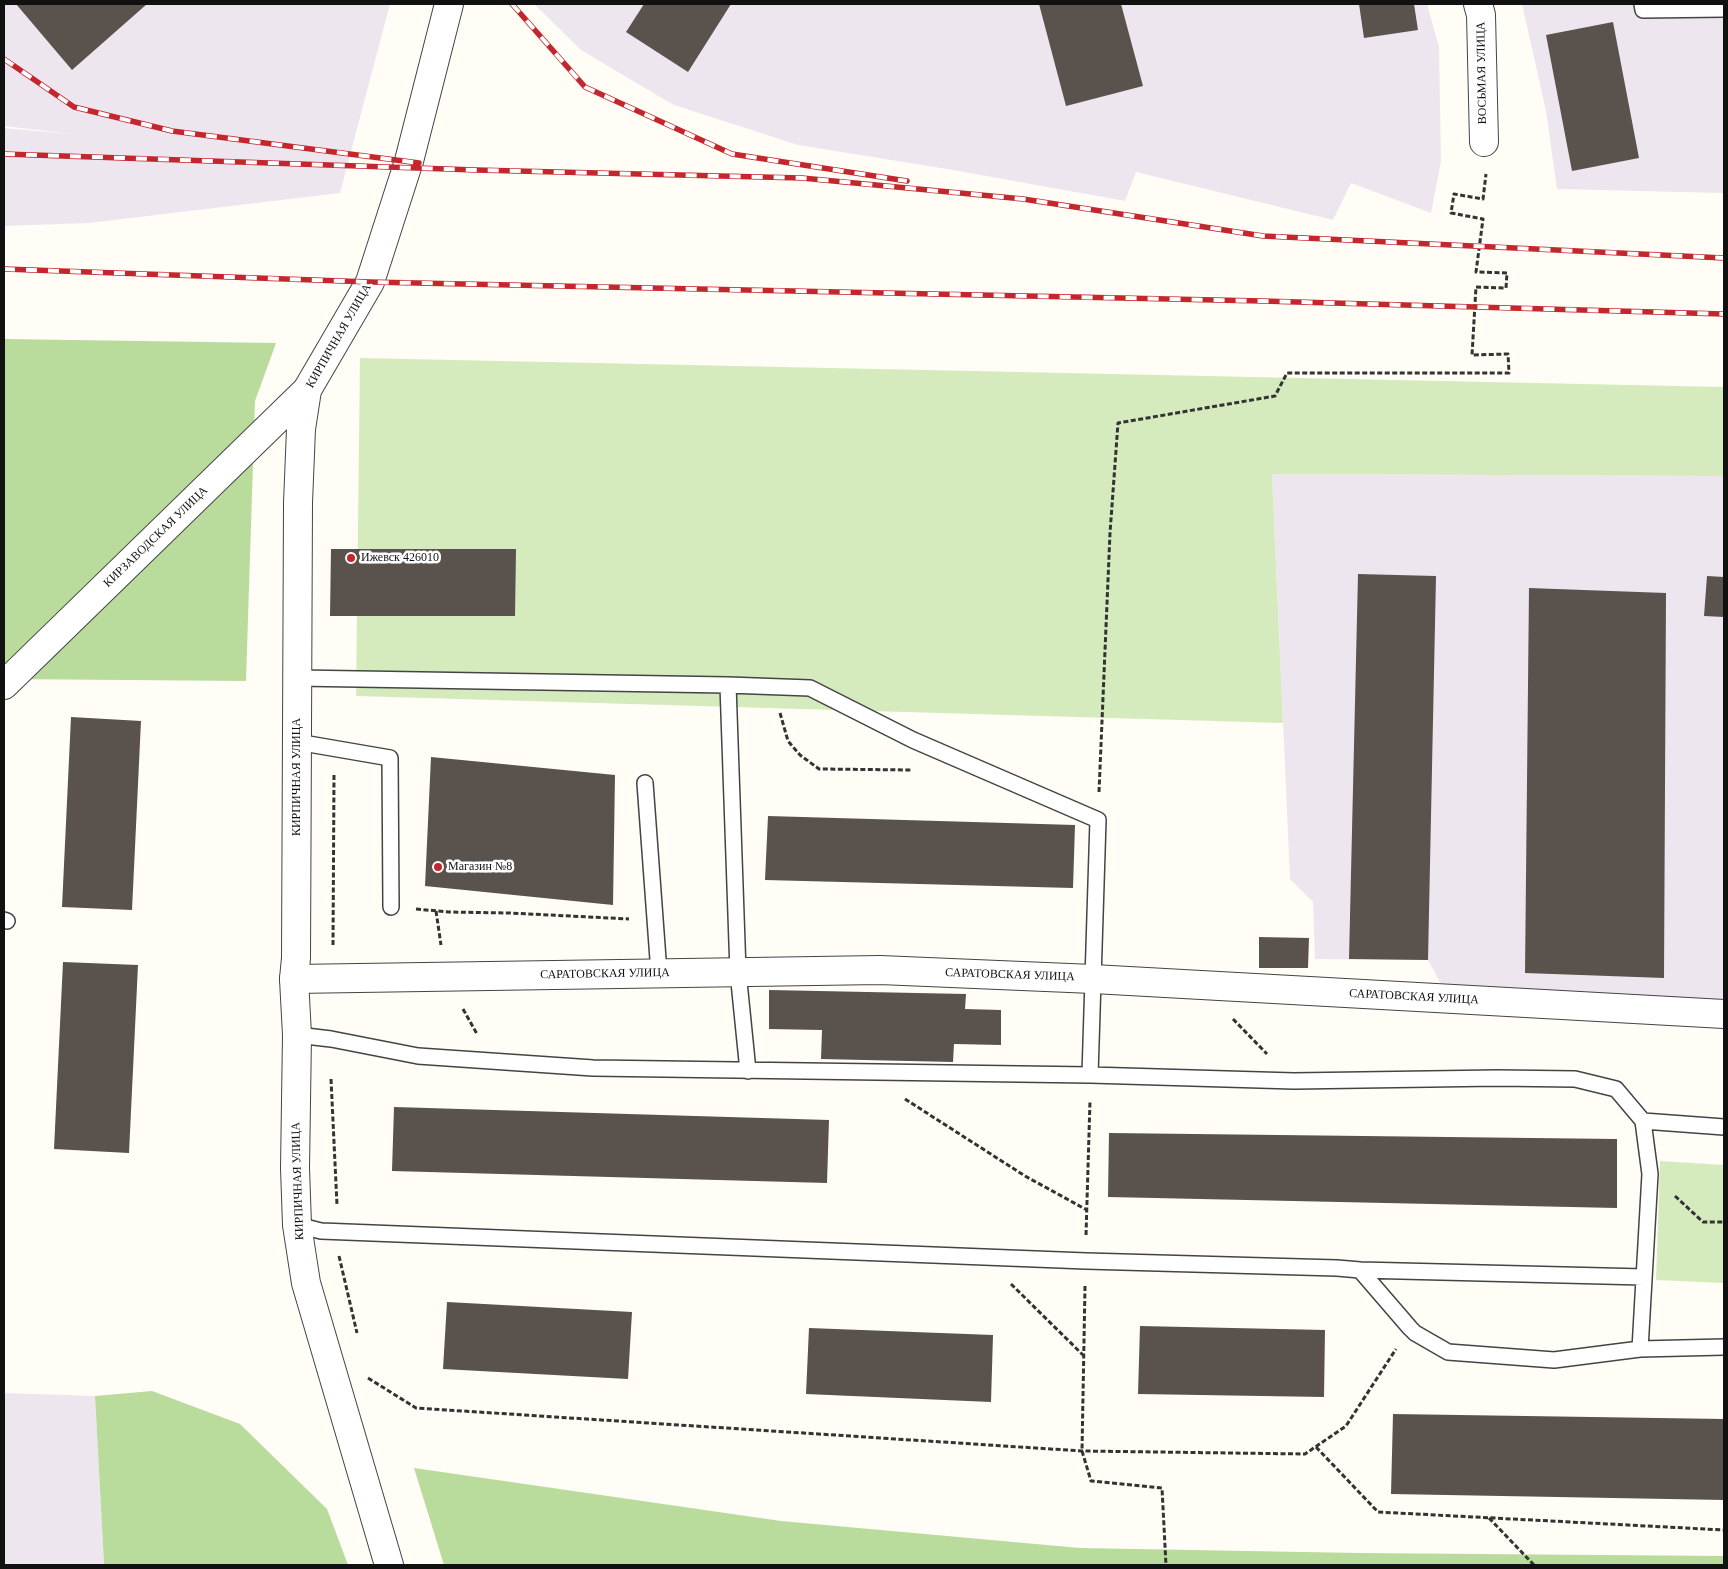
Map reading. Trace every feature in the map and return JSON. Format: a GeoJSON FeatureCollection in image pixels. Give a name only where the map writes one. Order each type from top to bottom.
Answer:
{"type":"FeatureCollection","features":[{"type":"Feature","properties":{"kind":"street","name":"КИРПИЧНАЯ УЛИЦА"},"geometry":{"type":"LineString","coordinates":[[389,1565],[306,1283],[297,1225],[295,1168],[297,1035],[294,979],[296,958],[298,503],[301,429],[307,390],[370,282],[410,161],[449,4]]}},
{"type":"Feature","properties":{"kind":"street","name":"ВОСЬМАЯ УЛИЦА"},"geometry":{"type":"LineString","coordinates":[[1478,4],[1481,15],[1484,142]]}},
{"type":"Feature","properties":{"kind":"street","name":"КИРЗАВОДСКАЯ УЛИЦА"},"geometry":{"type":"LineString","coordinates":[[4,685],[307,390]]}},
{"type":"Feature","properties":{"kind":"street","name":"САРАТОВСКАЯ УЛИЦА"},"geometry":{"type":"LineString","coordinates":[[294,979],[880,970],[1093,979],[1724,1014]]}},
{"type":"Feature","properties":{"kind":"lane"},"geometry":{"type":"LineString","coordinates":[[1642,4],[1643,10],[1724,9]]}},
{"type":"Feature","properties":{"kind":"lane"},"geometry":{"type":"LineString","coordinates":[[297,678],[810,688],[913,740],[1098,820],[1090,1075]]}},
{"type":"Feature","properties":{"kind":"lane"},"geometry":{"type":"LineString","coordinates":[[728,685],[738,972],[748,1071]]}},
{"type":"Feature","properties":{"kind":"lane"},"geometry":{"type":"LineString","coordinates":[[297,742],[390,758],[391,907]]}},
{"type":"Feature","properties":{"kind":"lane"},"geometry":{"type":"LineString","coordinates":[[645,783],[659,973]]}},
{"type":"Feature","properties":{"kind":"lane"},"geometry":{"type":"LineString","coordinates":[[297,1035],[331,1039],[418,1056],[593,1068],[1090,1075],[1294,1081],[1497,1078],[1575,1080],[1616,1089],[1643,1121],[1650,1174],[1640,1349]]}},
{"type":"Feature","properties":{"kind":"lane"},"geometry":{"type":"LineString","coordinates":[[1643,1121],[1724,1127]]}},
{"type":"Feature","properties":{"kind":"lane"},"geometry":{"type":"LineString","coordinates":[[297,1225],[321,1231],[1086,1261],[1644,1277]]}},
{"type":"Feature","properties":{"kind":"lane"},"geometry":{"type":"LineString","coordinates":[[1360,1270],[1410,1328],[1448,1352],[1554,1360],[1640,1349],[1724,1347]]}},
{"type":"Feature","properties":{"kind":"path"},"geometry":{"type":"LineString","coordinates":[[1098,820],[1110,533],[1118,423],[1275,396],[1287,372],[1509,373],[1508,354],[1472,355],[1476,288],[1506,288],[1507,273],[1476,272],[1483,219],[1451,213],[1454,194],[1483,199],[1486,169]]}},
{"type":"Feature","properties":{"kind":"path"},"geometry":{"type":"LineString","coordinates":[[772,686],[788,741],[800,755],[819,769],[914,770]]}},
{"type":"Feature","properties":{"kind":"path"},"geometry":{"type":"LineString","coordinates":[[333,979],[334,748]]}},
{"type":"Feature","properties":{"kind":"path"},"geometry":{"type":"LineString","coordinates":[[391,907],[450,912],[655,920]]}},
{"type":"Feature","properties":{"kind":"path"},"geometry":{"type":"LineString","coordinates":[[1199,985],[1294,1081]]}},
{"type":"Feature","properties":{"kind":"path"},"geometry":{"type":"LineString","coordinates":[[331,1039],[339,1257],[359,1341]]}},
{"type":"Feature","properties":{"kind":"path"},"geometry":{"type":"LineString","coordinates":[[865,1073],[1025,1176],[1087,1210]]}},
{"type":"Feature","properties":{"kind":"path"},"geometry":{"type":"LineString","coordinates":[[1090,1075],[1082,1451],[1091,1482],[1162,1488],[1166,1565]]}},
{"type":"Feature","properties":{"kind":"path"},"geometry":{"type":"LineString","coordinates":[[1650,1174],[1704,1222],[1724,1222]]}},
{"type":"Feature","properties":{"kind":"path"},"geometry":{"type":"LineString","coordinates":[[984,1257],[1084,1356]]}},
{"type":"Feature","properties":{"kind":"path"},"geometry":{"type":"LineString","coordinates":[[370,1387],[368,1378],[416,1408],[1082,1451],[1305,1454],[1346,1426],[1410,1328]]}},
{"type":"Feature","properties":{"kind":"path"},"geometry":{"type":"LineString","coordinates":[[1316,1447],[1378,1512],[1724,1530]]}},
{"type":"Feature","properties":{"kind":"path"},"geometry":{"type":"LineString","coordinates":[[1489,1518],[1534,1565]]}},
{"type":"Feature","properties":{"kind":"shaded area"},"geometry":{"type":"Polygon","coordinates":[[[4,4],[390,4],[340,193],[89,223],[4,226],[4,128],[71,134],[4,126],[4,4]]]}},
{"type":"Feature","properties":{"kind":"shaded area"},"geometry":{"type":"Polygon","coordinates":[[[534,4],[1427,4],[1439,47],[1441,161],[1431,213],[1351,183],[1333,220],[1136,172],[1125,201],[953,170],[798,145],[674,105],[581,50],[534,4]]]}},
{"type":"Feature","properties":{"kind":"shaded area"},"geometry":{"type":"Polygon","coordinates":[[[1522,4],[1724,4],[1724,193],[1557,189],[1546,111],[1522,4]]]}},
{"type":"Feature","properties":{"kind":"shaded area"},"geometry":{"type":"Polygon","coordinates":[[[1272,474],[1724,476],[1724,1004],[1447,995],[1428,960],[1315,959],[1313,902],[1290,879],[1272,474]]]}},
{"type":"Feature","properties":{"kind":"shaded area"},"geometry":{"type":"Polygon","coordinates":[[[4,1393],[95,1396],[104,1565],[4,1565],[4,1393]]]}},
{"type":"Feature","properties":{"kind":"green space"},"geometry":{"type":"Polygon","coordinates":[[[4,339],[276,343],[255,401],[246,681],[4,679],[4,339]]]}},
{"type":"Feature","properties":{"kind":"green space"},"geometry":{"type":"Polygon","coordinates":[[[360,358],[1724,387],[1724,476],[1272,474],[1283,723],[356,696],[360,358]]]}},
{"type":"Feature","properties":{"kind":"green space"},"geometry":{"type":"Polygon","coordinates":[[[1660,1161],[1724,1165],[1724,1283],[1656,1280],[1660,1161]]]}},
{"type":"Feature","properties":{"kind":"green space"},"geometry":{"type":"Polygon","coordinates":[[[152,1391],[240,1424],[327,1509],[348,1565],[104,1565],[95,1396],[152,1391]]]}},
{"type":"Feature","properties":{"kind":"green space"},"geometry":{"type":"Polygon","coordinates":[[[414,1468],[781,1521],[1080,1548],[1359,1553],[1724,1556],[1724,1565],[444,1565],[414,1468]]]}},
{"type":"Feature","properties":{"kind":"building"},"geometry":{"type":"Polygon","coordinates":[[[16,4],[147,4],[72,70],[16,4]]]}},
{"type":"Feature","properties":{"kind":"building"},"geometry":{"type":"Polygon","coordinates":[[[644,4],[731,4],[688,72],[626,32],[644,4]]]}},
{"type":"Feature","properties":{"kind":"building"},"geometry":{"type":"Polygon","coordinates":[[[1039,4],[1121,4],[1143,86],[1066,106],[1039,4]]]}},
{"type":"Feature","properties":{"kind":"building"},"geometry":{"type":"Polygon","coordinates":[[[1359,4],[1414,4],[1418,30],[1364,38],[1359,4]]]}},
{"type":"Feature","properties":{"kind":"building"},"geometry":{"type":"Polygon","coordinates":[[[1613,22],[1639,158],[1572,171],[1546,35],[1613,22]]]}},
{"type":"Feature","properties":{"kind":"building"},"geometry":{"type":"Polygon","coordinates":[[[331,549],[516,549],[515,616],[330,616],[331,549]]]}},
{"type":"Feature","properties":{"kind":"building"},"geometry":{"type":"Polygon","coordinates":[[[1358,574],[1436,576],[1428,960],[1349,959],[1358,574]]]}},
{"type":"Feature","properties":{"kind":"building"},"geometry":{"type":"Polygon","coordinates":[[[1707,576],[1724,577],[1724,617],[1704,616],[1707,576]]]}},
{"type":"Feature","properties":{"kind":"building"},"geometry":{"type":"Polygon","coordinates":[[[1529,588],[1666,593],[1664,978],[1525,973],[1529,588]]]}},
{"type":"Feature","properties":{"kind":"building"},"geometry":{"type":"Polygon","coordinates":[[[71,717],[141,721],[132,910],[62,907],[71,717]]]}},
{"type":"Feature","properties":{"kind":"building"},"geometry":{"type":"Polygon","coordinates":[[[431,757],[615,775],[613,905],[425,886],[431,757]]]}},
{"type":"Feature","properties":{"kind":"building"},"geometry":{"type":"Polygon","coordinates":[[[768,816],[1075,825],[1073,888],[765,880],[768,816]]]}},
{"type":"Feature","properties":{"kind":"building"},"geometry":{"type":"Polygon","coordinates":[[[1259,937],[1309,938],[1308,968],[1259,968],[1259,937]]]}},
{"type":"Feature","properties":{"kind":"building"},"geometry":{"type":"Polygon","coordinates":[[[63,962],[138,965],[129,1153],[54,1149],[63,962]]]}},
{"type":"Feature","properties":{"kind":"building"},"geometry":{"type":"Polygon","coordinates":[[[769,990],[966,994],[965,1009],[1001,1010],[1001,1045],[954,1044],[953,1062],[821,1059],[822,1030],[769,1029],[769,990]]]}},
{"type":"Feature","properties":{"kind":"building"},"geometry":{"type":"Polygon","coordinates":[[[394,1107],[829,1120],[827,1183],[392,1171],[394,1107]]]}},
{"type":"Feature","properties":{"kind":"building"},"geometry":{"type":"Polygon","coordinates":[[[1109,1133],[1617,1139],[1617,1208],[1108,1197],[1109,1133]]]}},
{"type":"Feature","properties":{"kind":"building"},"geometry":{"type":"Polygon","coordinates":[[[447,1302],[632,1312],[628,1379],[443,1369],[447,1302]]]}},
{"type":"Feature","properties":{"kind":"building"},"geometry":{"type":"Polygon","coordinates":[[[1140,1326],[1325,1330],[1324,1397],[1138,1394],[1140,1326]]]}},
{"type":"Feature","properties":{"kind":"building"},"geometry":{"type":"Polygon","coordinates":[[[809,1328],[993,1335],[991,1402],[806,1394],[809,1328]]]}},
{"type":"Feature","properties":{"kind":"building"},"geometry":{"type":"Polygon","coordinates":[[[1393,1414],[1724,1419],[1724,1500],[1391,1494],[1393,1414]]]}},
{"type":"Feature","properties":{"kind":"railway"},"geometry":{"type":"LineString","coordinates":[[512,4],[585,87],[732,154],[907,181]]}},
{"type":"Feature","properties":{"kind":"railway"},"geometry":{"type":"LineString","coordinates":[[4,59],[74,107],[172,131],[419,163]]}},
{"type":"Feature","properties":{"kind":"railway"},"geometry":{"type":"LineString","coordinates":[[4,154],[476,170],[802,178],[1023,199],[1263,236],[1724,258]]}},
{"type":"Feature","properties":{"kind":"railway"},"geometry":{"type":"LineString","coordinates":[[4,269],[370,282],[1262,301],[1724,314]]}},
{"type":"Feature","properties":{"kind":"place","name":"Ижевск 426010"},"geometry":{"type":"Point","coordinates":[351,558]}},
{"type":"Feature","properties":{"kind":"place","name":"Магазин №8"},"geometry":{"type":"Point","coordinates":[438,867]}}]}
